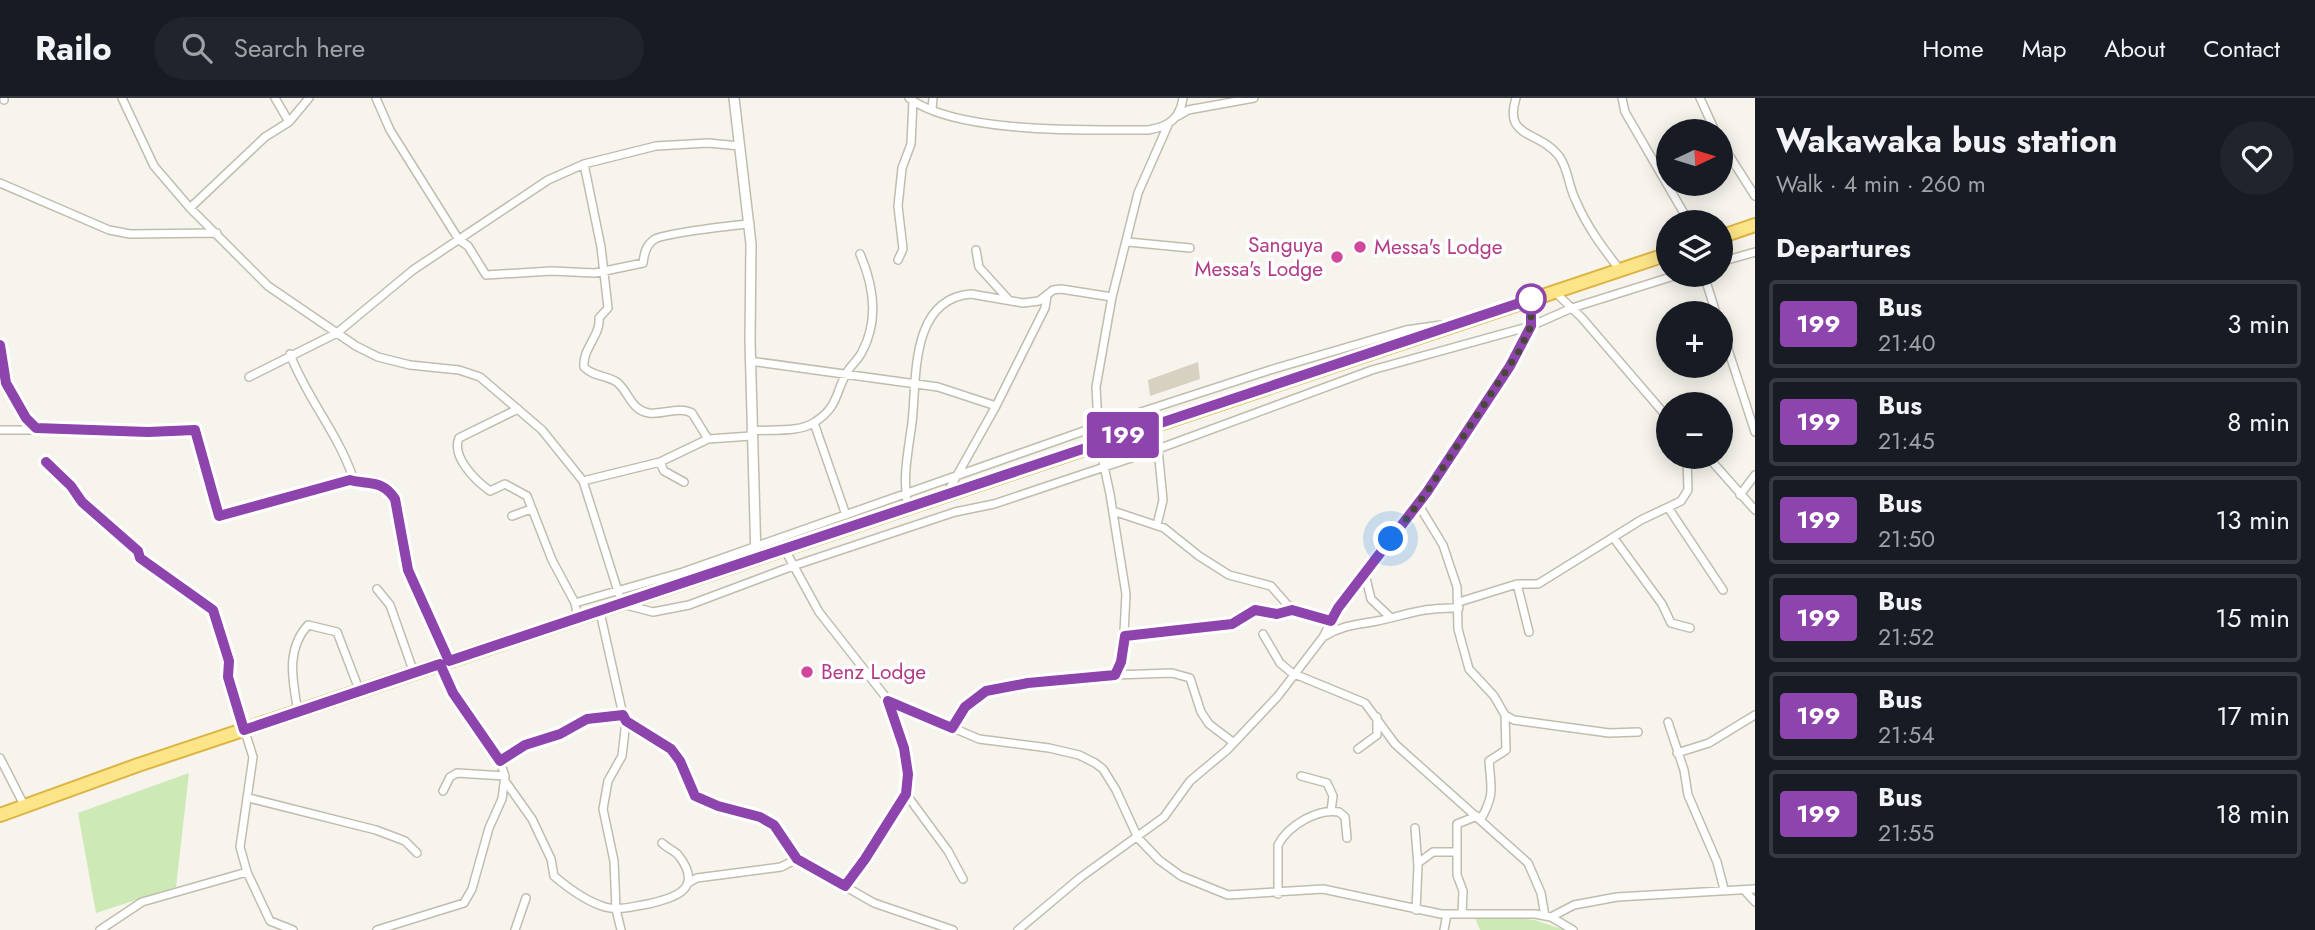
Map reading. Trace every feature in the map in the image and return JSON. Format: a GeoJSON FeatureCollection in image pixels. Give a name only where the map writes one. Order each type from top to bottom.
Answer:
{"type":"FeatureCollection","features":[{"type":"Feature","properties":{"kind":"highway"},"geometry":{"type":"LineString","coordinates":[[1733,233],[1755,225]]}},
{"type":"Feature","properties":{"kind":"highway"},"geometry":{"type":"LineString","coordinates":[[0,815],[244,730],[785,550],[907,502],[946,495],[1656,258]]}},
{"type":"Feature","properties":{"kind":"street"},"geometry":{"type":"LineString","coordinates":[[122,98],[154,166],[190,208],[218,233],[268,286],[378,357],[410,365],[459,370],[481,377],[542,430],[583,481],[622,604],[653,612],[689,606],[793,566],[955,512],[994,504],[1158,449],[1372,370],[1531,326],[1572,307],[1656,281]]}},
{"type":"Feature","properties":{"kind":"street"},"geometry":{"type":"LineString","coordinates":[[275,98],[289,122]]}},
{"type":"Feature","properties":{"kind":"street"},"geometry":{"type":"LineString","coordinates":[[190,208],[265,137],[289,122],[309,98]]}},
{"type":"Feature","properties":{"kind":"street"},"geometry":{"type":"LineString","coordinates":[[376,98],[390,130],[459,240],[468,246],[486,275],[604,272],[643,263],[645,250],[654,239],[728,225],[750,224]]}},
{"type":"Feature","properties":{"kind":"street"},"geometry":{"type":"LineString","coordinates":[[734,98],[750,224],[751,433],[756,559]]}},
{"type":"Feature","properties":{"kind":"street"},"geometry":{"type":"LineString","coordinates":[[932,109],[933,98]]}},
{"type":"Feature","properties":{"kind":"street"},"geometry":{"type":"LineString","coordinates":[[1178,116],[1184,98]]}},
{"type":"Feature","properties":{"kind":"street"},"geometry":{"type":"LineString","coordinates":[[1115,675],[1121,662],[1125,636],[1124,576],[1099,443],[1096,387],[1112,297],[1142,183],[1168,125],[1188,110],[1254,98]]}},
{"type":"Feature","properties":{"kind":"street"},"geometry":{"type":"LineString","coordinates":[[1516,98],[1512,116],[1514,124],[1557,153],[1570,177],[1574,199],[1593,234],[1620,270]]}},
{"type":"Feature","properties":{"kind":"street"},"geometry":{"type":"LineString","coordinates":[[1622,98],[1625,112],[1682,210]]}},
{"type":"Feature","properties":{"kind":"street"},"geometry":{"type":"LineString","coordinates":[[1700,98],[1710,119]]}},
{"type":"Feature","properties":{"kind":"street"},"geometry":{"type":"LineString","coordinates":[[898,260],[903,249],[898,206],[902,168],[911,144],[911,100],[932,109],[1012,127],[1148,130],[1168,125]]}},
{"type":"Feature","properties":{"kind":"street"},"geometry":{"type":"LineString","coordinates":[[249,377],[290,354],[337,333],[413,270],[548,180],[584,164],[676,144],[740,146]]}},
{"type":"Feature","properties":{"kind":"street"},"geometry":{"type":"LineString","coordinates":[[1733,161],[1755,196]]}},
{"type":"Feature","properties":{"kind":"street"},"geometry":{"type":"LineString","coordinates":[[584,164],[608,307],[599,318],[600,325],[586,354],[584,367],[591,373],[616,382],[634,406],[643,411],[650,413],[684,410],[692,413],[708,439]]}},
{"type":"Feature","properties":{"kind":"street"},"geometry":{"type":"LineString","coordinates":[[0,183],[109,230],[130,234],[218,233]]}},
{"type":"Feature","properties":{"kind":"street"},"geometry":{"type":"LineString","coordinates":[[1128,242],[1190,248]]}},
{"type":"Feature","properties":{"kind":"street"},"geometry":{"type":"LineString","coordinates":[[976,250],[979,267],[1009,299]]}},
{"type":"Feature","properties":{"kind":"street"},"geometry":{"type":"LineString","coordinates":[[1733,258],[1755,252]]}},
{"type":"Feature","properties":{"kind":"street"},"geometry":{"type":"LineString","coordinates":[[583,481],[660,462],[708,439],[805,427],[814,423],[838,398],[847,372],[861,354],[872,324],[872,290],[860,254]]}},
{"type":"Feature","properties":{"kind":"street"},"geometry":{"type":"LineString","coordinates":[[907,502],[915,360],[923,334],[944,305],[961,295],[1032,302],[1047,296],[1052,290],[1061,289],[1112,297]]}},
{"type":"Feature","properties":{"kind":"street"},"geometry":{"type":"LineString","coordinates":[[1554,292],[1572,307],[1656,404]]}},
{"type":"Feature","properties":{"kind":"street"},"geometry":{"type":"LineString","coordinates":[[946,495],[996,406],[1045,308],[1047,296]]}},
{"type":"Feature","properties":{"kind":"street"},"geometry":{"type":"LineString","coordinates":[[1018,930],[1081,877],[1164,817],[1190,781],[1234,743],[1278,696],[1292,673],[1322,637],[1418,504],[1510,366],[1531,326],[1531,299]]}},
{"type":"Feature","properties":{"kind":"street"},"geometry":{"type":"LineString","coordinates":[[575,603],[683,572],[755,544],[846,515],[907,502],[954,478],[1098,426],[1406,330],[1456,325]]}},
{"type":"Feature","properties":{"kind":"street"},"geometry":{"type":"LineString","coordinates":[[0,345],[6,383],[26,418],[36,428]]}},
{"type":"Feature","properties":{"kind":"street"},"geometry":{"type":"LineString","coordinates":[[290,354],[327,428],[340,447],[352,475],[350,480]]}},
{"type":"Feature","properties":{"kind":"street"},"geometry":{"type":"LineString","coordinates":[[750,361],[913,382],[960,392],[996,406]]}},
{"type":"Feature","properties":{"kind":"street"},"geometry":{"type":"LineString","coordinates":[[1733,365],[1755,432]]}},
{"type":"Feature","properties":{"kind":"street"},"geometry":{"type":"LineString","coordinates":[[519,409],[459,438],[458,452],[474,478],[490,491],[505,484],[527,496],[552,560],[575,603],[578,619]]}},
{"type":"Feature","properties":{"kind":"street"},"geometry":{"type":"LineString","coordinates":[[814,423],[846,515]]}},
{"type":"Feature","properties":{"kind":"street"},"geometry":{"type":"LineString","coordinates":[[0,430],[195,430],[221,516],[350,480],[368,480],[390,492],[395,499],[408,570],[445,663],[453,693],[500,761],[505,778],[532,819],[551,859],[554,876],[596,903],[616,909],[677,897],[688,883],[697,878],[781,866],[797,859]]}},
{"type":"Feature","properties":{"kind":"street"},"geometry":{"type":"LineString","coordinates":[[1157,525],[1163,500],[1158,449]]}},
{"type":"Feature","properties":{"kind":"street"},"geometry":{"type":"LineString","coordinates":[[46,462],[71,486],[82,502],[138,551],[140,558],[213,610],[229,661],[228,677],[253,757],[240,847],[247,872],[270,921],[293,930]]}},
{"type":"Feature","properties":{"kind":"street"},"geometry":{"type":"LineString","coordinates":[[660,462],[664,471],[684,482]]}},
{"type":"Feature","properties":{"kind":"street"},"geometry":{"type":"LineString","coordinates":[[1322,637],[1344,626],[1422,608],[1459,605],[1517,584],[1538,584],[1641,520],[1669,509],[1686,496],[1687,469]]}},
{"type":"Feature","properties":{"kind":"street"},"geometry":{"type":"LineString","coordinates":[[1718,469],[1755,510]]}},
{"type":"Feature","properties":{"kind":"street"},"geometry":{"type":"LineString","coordinates":[[1740,495],[1755,475]]}},
{"type":"Feature","properties":{"kind":"street"},"geometry":{"type":"LineString","coordinates":[[1418,504],[1443,545],[1459,605],[1458,629],[1469,669],[1494,696],[1505,715],[1507,747],[1504,752],[1489,761],[1494,782],[1490,803],[1479,817],[1457,824],[1462,914]]}},
{"type":"Feature","properties":{"kind":"street"},"geometry":{"type":"LineString","coordinates":[[512,516],[531,509]]}},
{"type":"Feature","properties":{"kind":"street"},"geometry":{"type":"LineString","coordinates":[[1669,509],[1723,590]]}},
{"type":"Feature","properties":{"kind":"street"},"geometry":{"type":"LineString","coordinates":[[1113,511],[1157,525],[1229,575],[1271,586],[1292,610]]}},
{"type":"Feature","properties":{"kind":"street"},"geometry":{"type":"LineString","coordinates":[[1613,537],[1662,604],[1671,623],[1689,628]]}},
{"type":"Feature","properties":{"kind":"street"},"geometry":{"type":"LineString","coordinates":[[785,550],[819,612],[888,701],[904,748],[908,774],[906,794],[845,886]]}},
{"type":"Feature","properties":{"kind":"street"},"geometry":{"type":"LineString","coordinates":[[1365,574],[1371,599],[1389,616]]}},
{"type":"Feature","properties":{"kind":"street"},"geometry":{"type":"LineString","coordinates":[[1517,584],[1528,632]]}},
{"type":"Feature","properties":{"kind":"street"},"geometry":{"type":"LineString","coordinates":[[377,589],[390,606],[414,673]]}},
{"type":"Feature","properties":{"kind":"street"},"geometry":{"type":"LineString","coordinates":[[1125,636],[1232,624],[1255,610],[1277,614],[1292,610],[1331,621]]}},
{"type":"Feature","properties":{"kind":"street"},"geometry":{"type":"LineString","coordinates":[[600,612],[625,718],[622,755],[608,780],[603,809],[614,861],[616,909],[621,930]]}},
{"type":"Feature","properties":{"kind":"street"},"geometry":{"type":"LineString","coordinates":[[298,712],[292,676],[293,657],[296,643],[308,625],[337,632],[360,692]]}},
{"type":"Feature","properties":{"kind":"street"},"geometry":{"type":"LineString","coordinates":[[1263,634],[1280,663],[1292,673],[1365,703],[1395,744],[1436,783],[1479,817],[1532,869],[1548,917]]}},
{"type":"Feature","properties":{"kind":"street"},"geometry":{"type":"LineString","coordinates":[[952,728],[965,707],[986,691],[1028,683],[1115,675],[1185,675],[1193,682],[1197,704],[1209,724],[1234,743]]}},
{"type":"Feature","properties":{"kind":"street"},"geometry":{"type":"LineString","coordinates":[[888,701],[979,739],[1049,748],[1079,755],[1095,763],[1116,790],[1138,838],[1159,860],[1181,876],[1208,889],[1228,895],[1278,894],[1323,889],[1447,914],[1521,913],[1548,917],[1573,930]]}},
{"type":"Feature","properties":{"kind":"street"},"geometry":{"type":"LineString","coordinates":[[1505,715],[1514,720],[1609,733],[1638,732]]}},
{"type":"Feature","properties":{"kind":"street"},"geometry":{"type":"LineString","coordinates":[[1677,754],[1709,743],[1755,716]]}},
{"type":"Feature","properties":{"kind":"street"},"geometry":{"type":"LineString","coordinates":[[1358,749],[1377,735],[1377,717]]}},
{"type":"Feature","properties":{"kind":"street"},"geometry":{"type":"LineString","coordinates":[[500,761],[525,745],[560,734],[587,719],[625,718],[671,749],[680,761],[695,796],[718,806],[760,817],[774,825],[797,859],[874,903],[953,930]]}},
{"type":"Feature","properties":{"kind":"street"},"geometry":{"type":"LineString","coordinates":[[1668,722],[1688,795],[1717,862],[1724,889]]}},
{"type":"Feature","properties":{"kind":"street"},"geometry":{"type":"LineString","coordinates":[[0,758],[24,805]]}},
{"type":"Feature","properties":{"kind":"street"},"geometry":{"type":"LineString","coordinates":[[443,791],[450,777],[457,774],[505,778]]}},
{"type":"Feature","properties":{"kind":"street"},"geometry":{"type":"LineString","coordinates":[[1301,776],[1327,783],[1333,796],[1331,811]]}},
{"type":"Feature","properties":{"kind":"street"},"geometry":{"type":"LineString","coordinates":[[377,930],[464,903],[478,872],[505,778]]}},
{"type":"Feature","properties":{"kind":"street"},"geometry":{"type":"LineString","coordinates":[[906,794],[948,851],[963,878]]}},
{"type":"Feature","properties":{"kind":"street"},"geometry":{"type":"LineString","coordinates":[[248,798],[376,830],[405,841],[417,853]]}},
{"type":"Feature","properties":{"kind":"street"},"geometry":{"type":"LineString","coordinates":[[1278,894],[1275,859],[1280,840],[1306,819],[1331,811],[1345,817],[1347,838]]}},
{"type":"Feature","properties":{"kind":"street"},"geometry":{"type":"LineString","coordinates":[[1415,828],[1418,863],[1416,909]]}},
{"type":"Feature","properties":{"kind":"street"},"geometry":{"type":"LineString","coordinates":[[662,843],[680,858],[688,883]]}},
{"type":"Feature","properties":{"kind":"street"},"geometry":{"type":"LineString","coordinates":[[1418,863],[1433,852],[1457,852]]}},
{"type":"Feature","properties":{"kind":"street"},"geometry":{"type":"LineString","coordinates":[[100,930],[147,900],[247,872]]}},
{"type":"Feature","properties":{"kind":"street"},"geometry":{"type":"LineString","coordinates":[[1548,917],[1588,902],[1724,889],[1746,892],[1755,890]]}},
{"type":"Feature","properties":{"kind":"street"},"geometry":{"type":"LineString","coordinates":[[1746,892],[1755,902]]}},
{"type":"Feature","properties":{"kind":"street"},"geometry":{"type":"LineString","coordinates":[[515,930],[526,898]]}},
{"type":"Feature","properties":{"kind":"street"},"geometry":{"type":"LineString","coordinates":[[1444,930],[1447,914]]}},
{"type":"Feature","properties":{"kind":"street"},"geometry":{"type":"LineString","coordinates":[[414,920],[414,930]]}},
{"type":"Feature","properties":{"kind":"street"},"geometry":{"type":"LineString","coordinates":[[265,930],[270,921]]}},
{"type":"Feature","properties":{"kind":"green space"},"geometry":{"type":"Polygon","coordinates":[[[189,773],[176,887],[96,913],[78,813],[189,773]]]}},
{"type":"Feature","properties":{"kind":"green space"},"geometry":{"type":"Polygon","coordinates":[[[1475,918],[1535,920],[1564,930],[1480,930],[1475,918]]]}},
{"type":"Feature","properties":{"kind":"building"},"geometry":{"type":"Polygon","coordinates":[[[1198,362],[1200,379],[1150,396],[1148,380],[1198,362]]]}},
{"type":"Feature","properties":{"kind":"bus line","name":"199"},"geometry":{"type":"LineString","coordinates":[[0,345],[6,383],[26,418],[36,428],[148,432],[189,428],[195,430],[219,516],[350,480],[368,480],[390,492],[395,499],[408,570],[449,661],[1531,299],[1531,326],[1510,366],[1427,492],[1338,608],[1331,621],[1292,610],[1277,614],[1255,610],[1249,611],[1232,624],[1125,636],[1121,662],[1115,675],[1028,683],[986,691],[965,707],[952,728],[888,701],[904,748],[908,774],[906,794],[845,886],[797,859],[774,825],[760,817],[718,806],[695,796],[680,761],[671,749],[626,721],[623,715],[587,719],[560,734],[525,745],[500,761],[453,693],[440,664],[244,730],[228,677],[229,661],[213,610],[140,558],[138,551],[82,502],[71,486],[46,462]]}},
{"type":"Feature","properties":{"kind":"place","name":"Messa's Lodge"},"geometry":{"type":"Point","coordinates":[1360,247]}},
{"type":"Feature","properties":{"kind":"place","name":"Sanguya Messa's Lodge"},"geometry":{"type":"Point","coordinates":[1337,257]}},
{"type":"Feature","properties":{"kind":"place","name":"Benz Lodge"},"geometry":{"type":"Point","coordinates":[807,672]}},
{"type":"Feature","properties":{"kind":"route"},"geometry":{"type":"LineString","coordinates":[[1391,539],[1427,492],[1519,351],[1531,326],[1531,299]]}}]}
